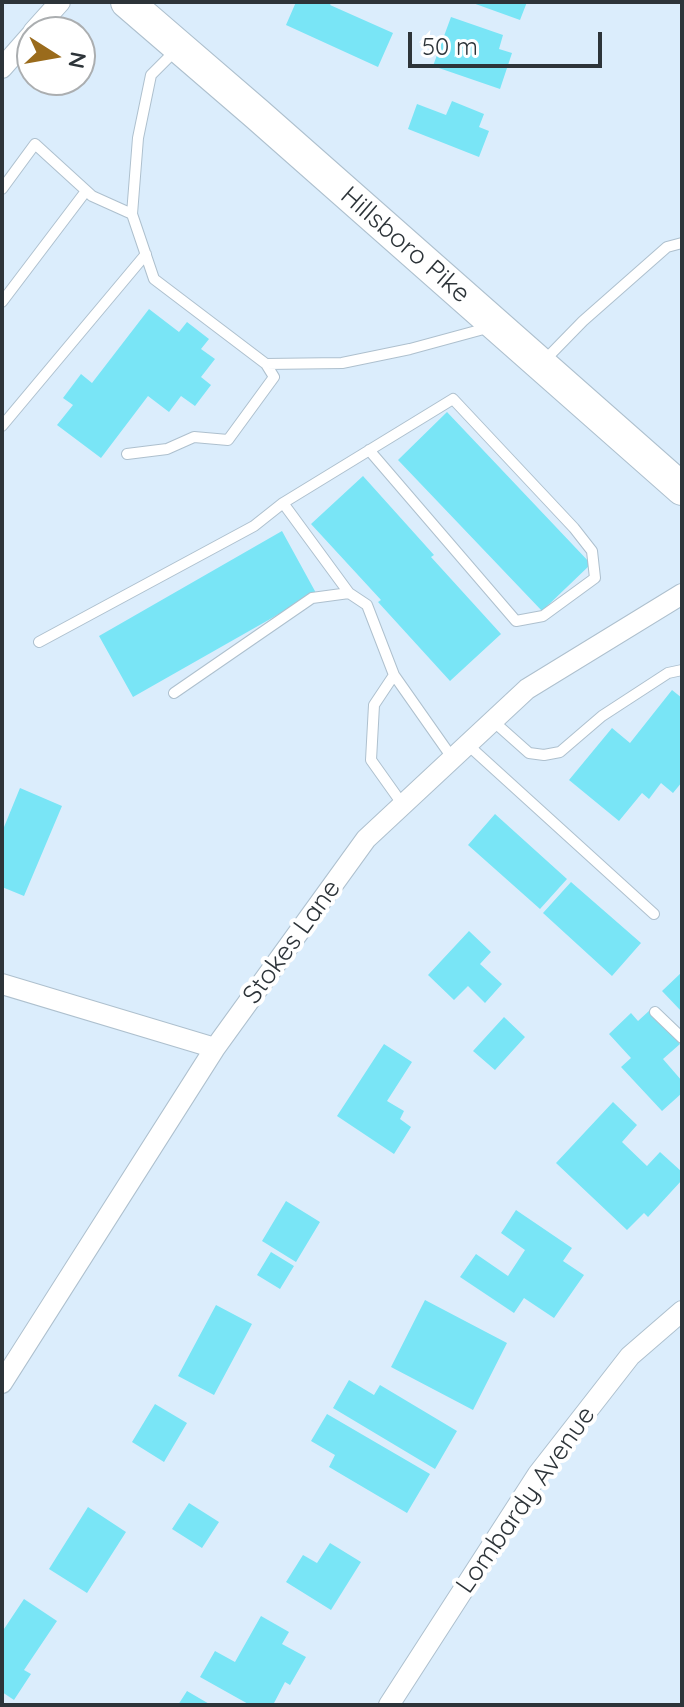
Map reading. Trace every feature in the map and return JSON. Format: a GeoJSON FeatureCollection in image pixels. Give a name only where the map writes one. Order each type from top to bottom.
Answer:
{"type":"FeatureCollection","features":[{"type":"Feature","properties":{"kind":"main road","name":"Hillsboro Pike"},"geometry":{"type":"LineString","coordinates":[[127,2],[682,489]]}},
{"type":"Feature","properties":{"kind":"street"},"geometry":{"type":"LineString","coordinates":[[2,68],[16,52]]}},
{"type":"Feature","properties":{"kind":"street","name":"Stokes Lane"},"geometry":{"type":"LineString","coordinates":[[2,1383],[215,1048],[366,839],[527,689],[682,594]]}},
{"type":"Feature","properties":{"kind":"street"},"geometry":{"type":"LineString","coordinates":[[2,984],[215,1048]]}},
{"type":"Feature","properties":{"kind":"street","name":"Lombardy Avenue"},"geometry":{"type":"LineString","coordinates":[[389,1705],[538,1474],[630,1356],[682,1311]]}},
{"type":"Feature","properties":{"kind":"lane"},"geometry":{"type":"LineString","coordinates":[[127,454],[167,449],[194,437],[228,440],[274,377],[266,364],[154,279],[132,214],[138,138],[151,75],[180,47]]}},
{"type":"Feature","properties":{"kind":"lane"},"geometry":{"type":"LineString","coordinates":[[2,189],[35,144],[92,196],[132,214]]}},
{"type":"Feature","properties":{"kind":"lane"},"geometry":{"type":"LineString","coordinates":[[2,302],[86,191]]}},
{"type":"Feature","properties":{"kind":"lane"},"geometry":{"type":"LineString","coordinates":[[541,364],[583,321],[667,247],[682,243]]}},
{"type":"Feature","properties":{"kind":"lane"},"geometry":{"type":"LineString","coordinates":[[2,426],[146,254]]}},
{"type":"Feature","properties":{"kind":"lane"},"geometry":{"type":"LineString","coordinates":[[266,364],[342,363],[497,326]]}},
{"type":"Feature","properties":{"kind":"lane"},"geometry":{"type":"LineString","coordinates":[[39,642],[254,526],[283,503],[369,450],[453,399],[574,528],[592,551],[595,578],[543,616],[516,621],[369,450]]}},
{"type":"Feature","properties":{"kind":"lane"},"geometry":{"type":"LineString","coordinates":[[283,503],[349,593],[367,605],[394,675],[460,752],[654,914]]}},
{"type":"Feature","properties":{"kind":"lane"},"geometry":{"type":"LineString","coordinates":[[174,693],[312,598],[349,593]]}},
{"type":"Feature","properties":{"kind":"lane"},"geometry":{"type":"LineString","coordinates":[[493,721],[529,753],[544,755],[560,752],[602,716],[668,673],[682,670]]}},
{"type":"Feature","properties":{"kind":"lane"},"geometry":{"type":"LineString","coordinates":[[394,675],[374,705],[371,760],[403,805]]}},
{"type":"Feature","properties":{"kind":"lane"},"geometry":{"type":"LineString","coordinates":[[655,1012],[682,1038]]}},
{"type":"Feature","properties":{"kind":"building"},"geometry":{"type":"Polygon","coordinates":[[[296,2],[332,2],[330,5],[393,33],[378,67],[286,25],[296,2]]]}},
{"type":"Feature","properties":{"kind":"building"},"geometry":{"type":"Polygon","coordinates":[[[470,2],[527,2],[520,20],[470,2]]]}},
{"type":"Feature","properties":{"kind":"building"},"geometry":{"type":"Polygon","coordinates":[[[451,17],[503,35],[499,49],[512,53],[500,89],[433,66],[451,17]]]}},
{"type":"Feature","properties":{"kind":"building"},"geometry":{"type":"Polygon","coordinates":[[[452,101],[484,114],[479,127],[489,131],[479,157],[408,129],[417,104],[446,115],[452,101]]]}},
{"type":"Feature","properties":{"kind":"building"},"geometry":{"type":"Polygon","coordinates":[[[149,309],[179,332],[187,322],[209,339],[201,349],[215,359],[201,377],[211,385],[195,406],[181,396],[169,412],[148,396],[101,458],[57,425],[73,405],[63,398],[81,374],[92,383],[149,309]]]}},
{"type":"Feature","properties":{"kind":"building"},"geometry":{"type":"Polygon","coordinates":[[[447,412],[591,564],[542,611],[398,460],[447,412]]]}},
{"type":"Feature","properties":{"kind":"building"},"geometry":{"type":"Polygon","coordinates":[[[363,476],[501,634],[450,681],[311,524],[363,476]]]}},
{"type":"Feature","properties":{"kind":"building"},"geometry":{"type":"Polygon","coordinates":[[[282,531],[316,593],[133,697],[99,636],[282,531]]]}},
{"type":"Feature","properties":{"kind":"building"},"geometry":{"type":"Polygon","coordinates":[[[672,690],[682,698],[682,782],[673,793],[661,783],[649,799],[642,793],[619,821],[569,780],[612,728],[630,743],[672,690]]]}},
{"type":"Feature","properties":{"kind":"building"},"geometry":{"type":"Polygon","coordinates":[[[20,788],[62,806],[24,896],[2,887],[2,832],[20,788]]]}},
{"type":"Feature","properties":{"kind":"building"},"geometry":{"type":"Polygon","coordinates":[[[495,814],[567,879],[540,909],[468,845],[495,814]]]}},
{"type":"Feature","properties":{"kind":"building"},"geometry":{"type":"Polygon","coordinates":[[[571,882],[641,943],[612,976],[543,913],[571,882]]]}},
{"type":"Feature","properties":{"kind":"building"},"geometry":{"type":"Polygon","coordinates":[[[469,931],[491,952],[480,964],[502,984],[485,1003],[468,986],[454,1000],[428,975],[469,931]]]}},
{"type":"Feature","properties":{"kind":"building"},"geometry":{"type":"Polygon","coordinates":[[[682,972],[682,1012],[662,991],[682,972]]]}},
{"type":"Feature","properties":{"kind":"building"},"geometry":{"type":"Polygon","coordinates":[[[650,1010],[680,1044],[663,1059],[682,1081],[682,1093],[662,1111],[621,1067],[631,1058],[609,1034],[631,1013],[638,1021],[650,1010]]]}},
{"type":"Feature","properties":{"kind":"building"},"geometry":{"type":"Polygon","coordinates":[[[504,1017],[525,1037],[495,1070],[473,1051],[504,1017]]]}},
{"type":"Feature","properties":{"kind":"building"},"geometry":{"type":"Polygon","coordinates":[[[384,1044],[412,1062],[387,1101],[404,1111],[400,1119],[411,1127],[394,1154],[337,1116],[384,1044]]]}},
{"type":"Feature","properties":{"kind":"building"},"geometry":{"type":"Polygon","coordinates":[[[613,1102],[637,1125],[622,1142],[647,1166],[660,1152],[682,1172],[682,1180],[648,1217],[644,1213],[627,1230],[556,1163],[613,1102]]]}},
{"type":"Feature","properties":{"kind":"building"},"geometry":{"type":"Polygon","coordinates":[[[286,1201],[320,1222],[296,1262],[262,1241],[286,1201]]]}},
{"type":"Feature","properties":{"kind":"building"},"geometry":{"type":"Polygon","coordinates":[[[516,1210],[572,1248],[563,1261],[584,1275],[554,1318],[524,1298],[514,1313],[460,1277],[476,1254],[508,1276],[525,1250],[501,1233],[516,1210]]]}},
{"type":"Feature","properties":{"kind":"building"},"geometry":{"type":"Polygon","coordinates":[[[271,1252],[294,1266],[280,1289],[257,1275],[271,1252]]]}},
{"type":"Feature","properties":{"kind":"building"},"geometry":{"type":"Polygon","coordinates":[[[425,1300],[507,1343],[473,1410],[391,1367],[425,1300]]]}},
{"type":"Feature","properties":{"kind":"building"},"geometry":{"type":"Polygon","coordinates":[[[216,1305],[252,1324],[214,1395],[178,1376],[216,1305]]]}},
{"type":"Feature","properties":{"kind":"building"},"geometry":{"type":"Polygon","coordinates":[[[349,1380],[374,1395],[380,1385],[457,1431],[435,1469],[333,1408],[349,1380]]]}},
{"type":"Feature","properties":{"kind":"building"},"geometry":{"type":"Polygon","coordinates":[[[155,1404],[187,1423],[164,1462],[132,1442],[155,1404]]]}},
{"type":"Feature","properties":{"kind":"building"},"geometry":{"type":"Polygon","coordinates":[[[327,1414],[430,1474],[407,1513],[329,1467],[335,1455],[311,1441],[327,1414]]]}},
{"type":"Feature","properties":{"kind":"building"},"geometry":{"type":"Polygon","coordinates":[[[189,1503],[219,1522],[202,1548],[172,1529],[189,1503]]]}},
{"type":"Feature","properties":{"kind":"building"},"geometry":{"type":"Polygon","coordinates":[[[88,1507],[126,1532],[87,1593],[49,1569],[88,1507]]]}},
{"type":"Feature","properties":{"kind":"building"},"geometry":{"type":"Polygon","coordinates":[[[330,1543],[361,1562],[331,1610],[286,1582],[303,1555],[317,1563],[330,1543]]]}},
{"type":"Feature","properties":{"kind":"building"},"geometry":{"type":"Polygon","coordinates":[[[24,1599],[57,1621],[24,1670],[31,1674],[14,1700],[2,1692],[2,1632],[24,1599]]]}},
{"type":"Feature","properties":{"kind":"building"},"geometry":{"type":"Polygon","coordinates":[[[261,1616],[289,1632],[282,1644],[306,1657],[290,1685],[285,1682],[273,1705],[250,1705],[200,1677],[215,1651],[235,1662],[261,1616]]]}},
{"type":"Feature","properties":{"kind":"building"},"geometry":{"type":"Polygon","coordinates":[[[187,1691],[211,1705],[178,1705],[187,1691]]]}}]}
